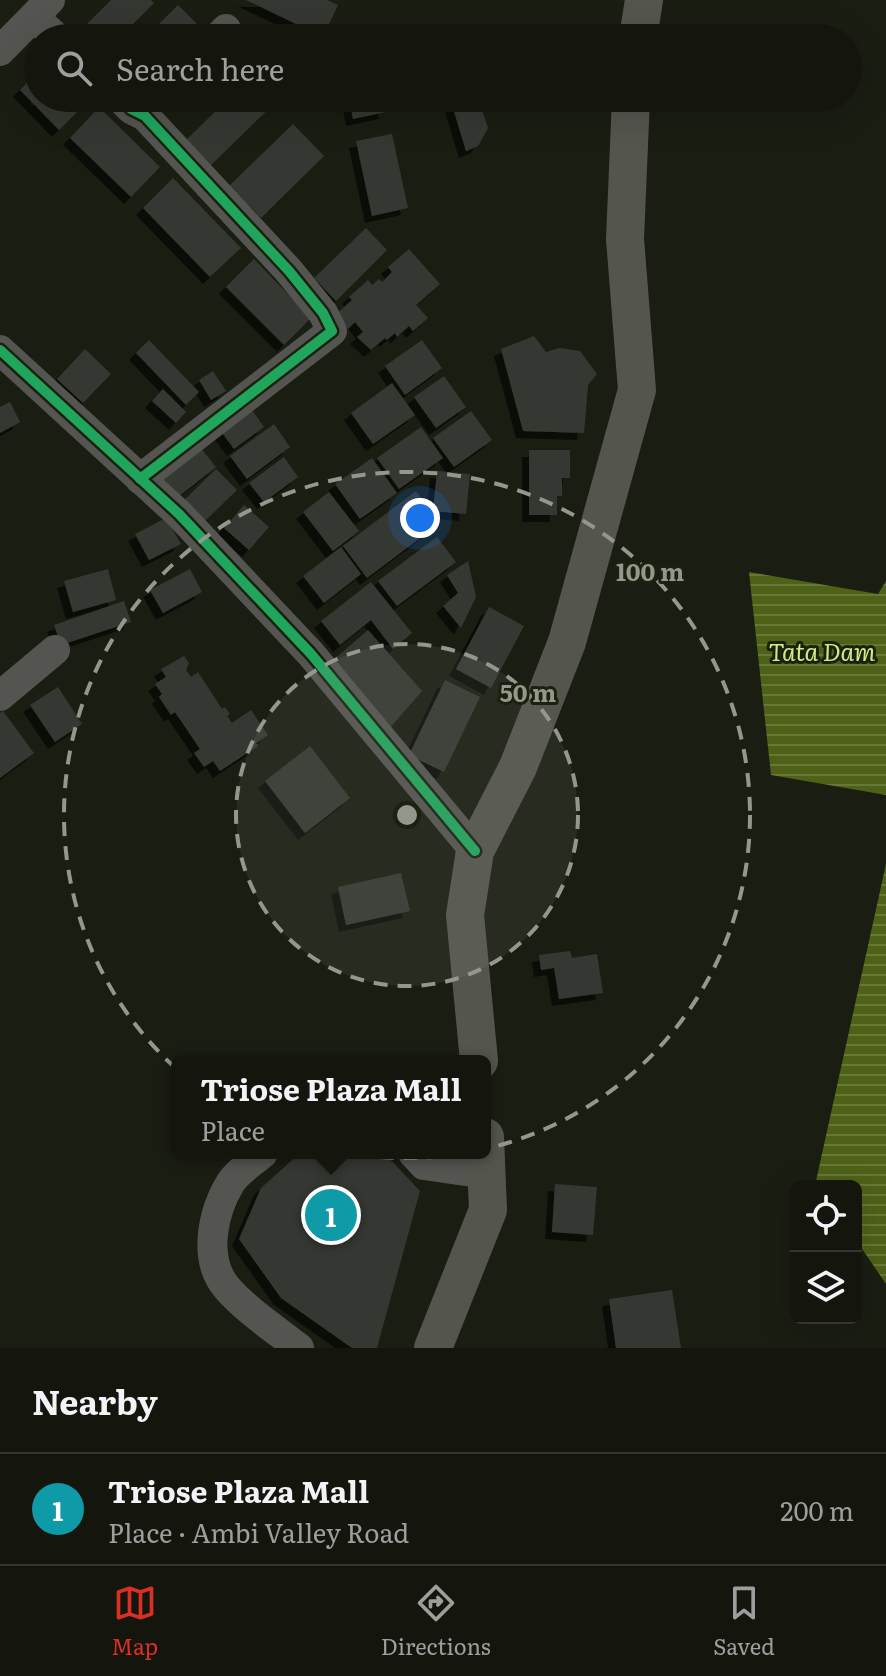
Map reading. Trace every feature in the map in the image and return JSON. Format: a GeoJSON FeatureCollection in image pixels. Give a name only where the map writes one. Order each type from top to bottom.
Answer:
{"type":"FeatureCollection","features":[{"type":"Feature","properties":{"kind":"main road"},"geometry":{"type":"LineString","coordinates":[[640,24],[644,0]]}},
{"type":"Feature","properties":{"kind":"main road"},"geometry":{"type":"LineString","coordinates":[[478,1055],[465,915],[475,851],[518,767],[567,642],[637,390],[625,239],[630,112]]}},
{"type":"Feature","properties":{"kind":"main road"},"geometry":{"type":"LineString","coordinates":[[433,1348],[488,1210],[486,1159]]}},
{"type":"Feature","properties":{"kind":"street"},"geometry":{"type":"LineString","coordinates":[[26,24],[42,8]]}},
{"type":"Feature","properties":{"kind":"street"},"geometry":{"type":"LineString","coordinates":[[0,51],[24,26]]}},
{"type":"Feature","properties":{"kind":"street"},"geometry":{"type":"LineString","coordinates":[[140,479],[332,331],[323,313],[157,112]]}},
{"type":"Feature","properties":{"kind":"street"},"geometry":{"type":"LineString","coordinates":[[0,350],[179,514],[311,654],[475,851]]}},
{"type":"Feature","properties":{"kind":"street"},"geometry":{"type":"LineString","coordinates":[[0,696],[55,650]]}},
{"type":"Feature","properties":{"kind":"street"},"geometry":{"type":"LineString","coordinates":[[256,1159],[232,1180],[212,1227],[215,1260],[224,1285],[244,1305],[299,1348]]}},
{"type":"Feature","properties":{"kind":"street"},"geometry":{"type":"LineString","coordinates":[[418,1159],[424,1165],[486,1174]]}},
{"type":"Feature","properties":{"kind":"water","name":"Tata Dam"},"geometry":{"type":"Polygon","coordinates":[[[749,572],[878,594],[886,581],[886,795],[771,775],[749,572]]]}},
{"type":"Feature","properties":{"kind":"water"},"geometry":{"type":"Polygon","coordinates":[[[886,864],[886,1284],[862,1249],[862,1180],[816,1180],[886,864]]]}},
{"type":"Feature","properties":{"kind":"building"},"geometry":{"type":"Polygon","coordinates":[[[111,0],[151,0],[154,3],[133,24],[87,24],[111,0]]]}},
{"type":"Feature","properties":{"kind":"building"},"geometry":{"type":"Polygon","coordinates":[[[246,0],[327,0],[338,5],[329,24],[296,24],[246,0]]]}},
{"type":"Feature","properties":{"kind":"building"},"geometry":{"type":"Polygon","coordinates":[[[178,5],[197,24],[159,24],[178,5]]]}},
{"type":"Feature","properties":{"kind":"building"},"geometry":{"type":"Polygon","coordinates":[[[41,112],[77,112],[59,130],[41,112]]]}},
{"type":"Feature","properties":{"kind":"building"},"geometry":{"type":"Polygon","coordinates":[[[94,112],[104,112],[160,167],[131,197],[70,138],[94,112]]]}},
{"type":"Feature","properties":{"kind":"building"},"geometry":{"type":"Polygon","coordinates":[[[215,112],[266,112],[208,168],[183,143],[215,112]]]}},
{"type":"Feature","properties":{"kind":"building"},"geometry":{"type":"Polygon","coordinates":[[[352,112],[386,112],[353,119],[352,112]]]}},
{"type":"Feature","properties":{"kind":"building"},"geometry":{"type":"Polygon","coordinates":[[[454,112],[483,112],[488,128],[478,146],[466,151],[454,112]]]}},
{"type":"Feature","properties":{"kind":"building"},"geometry":{"type":"Polygon","coordinates":[[[293,124],[324,156],[261,218],[229,186],[293,124]]]}},
{"type":"Feature","properties":{"kind":"building"},"geometry":{"type":"Polygon","coordinates":[[[392,134],[408,208],[372,216],[356,141],[392,134]]]}},
{"type":"Feature","properties":{"kind":"building"},"geometry":{"type":"Polygon","coordinates":[[[173,178],[241,248],[210,277],[143,208],[173,178]]]}},
{"type":"Feature","properties":{"kind":"building"},"geometry":{"type":"Polygon","coordinates":[[[366,228],[387,250],[336,301],[314,278],[366,228]]]}},
{"type":"Feature","properties":{"kind":"building"},"geometry":{"type":"Polygon","coordinates":[[[409,249],[440,284],[416,305],[428,318],[413,331],[409,326],[397,337],[395,333],[387,340],[385,338],[371,350],[357,337],[363,332],[355,322],[348,329],[335,315],[368,280],[372,285],[379,279],[382,282],[392,272],[388,267],[409,249]]]}},
{"type":"Feature","properties":{"kind":"building"},"geometry":{"type":"Polygon","coordinates":[[[254,259],[311,318],[284,345],[226,287],[254,259]]]}},
{"type":"Feature","properties":{"kind":"building"},"geometry":{"type":"Polygon","coordinates":[[[534,336],[546,352],[560,348],[580,351],[597,374],[588,385],[584,433],[523,431],[501,349],[534,336]]]}},
{"type":"Feature","properties":{"kind":"building"},"geometry":{"type":"Polygon","coordinates":[[[149,340],[199,392],[186,405],[136,353],[149,340]]]}},
{"type":"Feature","properties":{"kind":"building"},"geometry":{"type":"Polygon","coordinates":[[[422,340],[442,368],[405,395],[385,366],[422,340]]]}},
{"type":"Feature","properties":{"kind":"building"},"geometry":{"type":"Polygon","coordinates":[[[85,349],[111,374],[83,403],[57,379],[85,349]]]}},
{"type":"Feature","properties":{"kind":"building"},"geometry":{"type":"Polygon","coordinates":[[[213,371],[226,391],[211,400],[199,380],[213,371]]]}},
{"type":"Feature","properties":{"kind":"building"},"geometry":{"type":"Polygon","coordinates":[[[444,376],[466,407],[436,428],[414,397],[444,376]]]}},
{"type":"Feature","properties":{"kind":"building"},"geometry":{"type":"Polygon","coordinates":[[[392,383],[415,415],[373,444],[351,413],[392,383]]]}},
{"type":"Feature","properties":{"kind":"building"},"geometry":{"type":"Polygon","coordinates":[[[163,389],[186,412],[176,423],[152,401],[163,389]]]}},
{"type":"Feature","properties":{"kind":"building"},"geometry":{"type":"Polygon","coordinates":[[[10,402],[20,422],[0,433],[0,407],[10,402]]]}},
{"type":"Feature","properties":{"kind":"building"},"geometry":{"type":"Polygon","coordinates":[[[248,404],[264,427],[234,449],[217,426],[248,404]]]}},
{"type":"Feature","properties":{"kind":"building"},"geometry":{"type":"Polygon","coordinates":[[[471,411],[492,440],[454,467],[433,438],[471,411]]]}},
{"type":"Feature","properties":{"kind":"building"},"geometry":{"type":"Polygon","coordinates":[[[274,424],[290,447],[247,479],[230,456],[274,424]]]}},
{"type":"Feature","properties":{"kind":"building"},"geometry":{"type":"Polygon","coordinates":[[[421,427],[443,458],[399,489],[377,458],[421,427]]]}},
{"type":"Feature","properties":{"kind":"building"},"geometry":{"type":"Polygon","coordinates":[[[196,442],[216,467],[173,501],[154,477],[196,442]]]}},
{"type":"Feature","properties":{"kind":"building"},"geometry":{"type":"Polygon","coordinates":[[[529,450],[570,450],[570,478],[562,478],[562,496],[557,496],[557,515],[529,515],[529,450]]]}},
{"type":"Feature","properties":{"kind":"building"},"geometry":{"type":"Polygon","coordinates":[[[284,457],[298,477],[264,502],[249,483],[284,457]]]}},
{"type":"Feature","properties":{"kind":"building"},"geometry":{"type":"Polygon","coordinates":[[[372,458],[397,493],[360,519],[335,484],[372,458]]]}},
{"type":"Feature","properties":{"kind":"building"},"geometry":{"type":"Polygon","coordinates":[[[216,469],[237,490],[198,528],[177,507],[216,469]]]}},
{"type":"Feature","properties":{"kind":"building"},"geometry":{"type":"Polygon","coordinates":[[[437,471],[470,474],[466,514],[433,511],[437,471]]]}},
{"type":"Feature","properties":{"kind":"building"},"geometry":{"type":"Polygon","coordinates":[[[416,491],[440,523],[367,578],[343,546],[416,491]]]}},
{"type":"Feature","properties":{"kind":"building"},"geometry":{"type":"Polygon","coordinates":[[[329,492],[359,531],[333,551],[303,512],[329,492]]]}},
{"type":"Feature","properties":{"kind":"building"},"geometry":{"type":"Polygon","coordinates":[[[244,505],[269,527],[249,550],[224,528],[244,505]]]}},
{"type":"Feature","properties":{"kind":"building"},"geometry":{"type":"Polygon","coordinates":[[[166,518],[181,544],[149,560],[135,534],[166,518]]]}},
{"type":"Feature","properties":{"kind":"building"},"geometry":{"type":"Polygon","coordinates":[[[437,537],[456,562],[397,606],[378,581],[437,537]]]}},
{"type":"Feature","properties":{"kind":"building"},"geometry":{"type":"Polygon","coordinates":[[[341,547],[361,574],[324,603],[303,576],[341,547]]]}},
{"type":"Feature","properties":{"kind":"building"},"geometry":{"type":"Polygon","coordinates":[[[468,561],[476,597],[461,628],[443,606],[458,593],[447,575],[468,561]]]}},
{"type":"Feature","properties":{"kind":"building"},"geometry":{"type":"Polygon","coordinates":[[[108,569],[116,600],[73,612],[64,581],[108,569]]]}},
{"type":"Feature","properties":{"kind":"building"},"geometry":{"type":"Polygon","coordinates":[[[190,569],[202,592],[163,613],[150,590],[190,569]]]}},
{"type":"Feature","properties":{"kind":"building"},"geometry":{"type":"Polygon","coordinates":[[[371,582],[412,633],[393,649],[371,620],[340,645],[321,621],[371,582]]]}},
{"type":"Feature","properties":{"kind":"building"},"geometry":{"type":"Polygon","coordinates":[[[124,601],[131,622],[61,645],[54,625],[124,601]]]}},
{"type":"Feature","properties":{"kind":"building"},"geometry":{"type":"Polygon","coordinates":[[[489,607],[524,626],[491,688],[456,669],[489,607]]]}},
{"type":"Feature","properties":{"kind":"building"},"geometry":{"type":"Polygon","coordinates":[[[368,630],[422,691],[389,729],[331,662],[368,630]]]}},
{"type":"Feature","properties":{"kind":"building"},"geometry":{"type":"Polygon","coordinates":[[[184,656],[189,663],[186,670],[191,677],[198,672],[222,709],[225,707],[230,714],[227,716],[232,723],[251,710],[268,735],[256,743],[258,746],[220,771],[213,761],[204,767],[194,753],[200,749],[175,712],[171,715],[159,697],[162,694],[155,684],[166,677],[161,669],[184,656]]]}},
{"type":"Feature","properties":{"kind":"building"},"geometry":{"type":"Polygon","coordinates":[[[445,680],[480,697],[444,772],[409,755],[445,680]]]}},
{"type":"Feature","properties":{"kind":"building"},"geometry":{"type":"Polygon","coordinates":[[[58,687],[82,724],[55,742],[30,705],[58,687]]]}},
{"type":"Feature","properties":{"kind":"building"},"geometry":{"type":"Polygon","coordinates":[[[3,711],[34,753],[0,778],[0,713],[3,711]]]}},
{"type":"Feature","properties":{"kind":"building"},"geometry":{"type":"Polygon","coordinates":[[[310,746],[350,798],[305,833],[265,781],[310,746]]]}},
{"type":"Feature","properties":{"kind":"building"},"geometry":{"type":"Polygon","coordinates":[[[401,873],[410,911],[346,925],[338,887],[401,873]]]}},
{"type":"Feature","properties":{"kind":"building"},"geometry":{"type":"Polygon","coordinates":[[[570,951],[572,958],[597,954],[603,993],[559,999],[554,968],[541,970],[539,955],[570,951]]]}},
{"type":"Feature","properties":{"kind":"building"},"geometry":{"type":"Polygon","coordinates":[[[293,1159],[390,1159],[420,1191],[377,1348],[352,1348],[281,1298],[239,1239],[261,1188],[293,1159]]]}},
{"type":"Feature","properties":{"kind":"building"},"geometry":{"type":"Polygon","coordinates":[[[555,1184],[597,1187],[593,1235],[552,1232],[555,1184]]]}},
{"type":"Feature","properties":{"kind":"building"},"geometry":{"type":"Polygon","coordinates":[[[672,1290],[681,1348],[616,1348],[609,1299],[672,1290]]]}},
{"type":"Feature","properties":{"kind":"cycle path"},"geometry":{"type":"LineString","coordinates":[[137,112],[145,116],[289,271],[323,313],[332,331],[140,479]]}},
{"type":"Feature","properties":{"kind":"cycle path"},"geometry":{"type":"LineString","coordinates":[[0,350],[179,514],[311,654],[475,851]]}},
{"type":"Feature","properties":{"kind":"place","name":"Triose Plaza Mall"},"geometry":{"type":"Point","coordinates":[331,1215]}}]}
